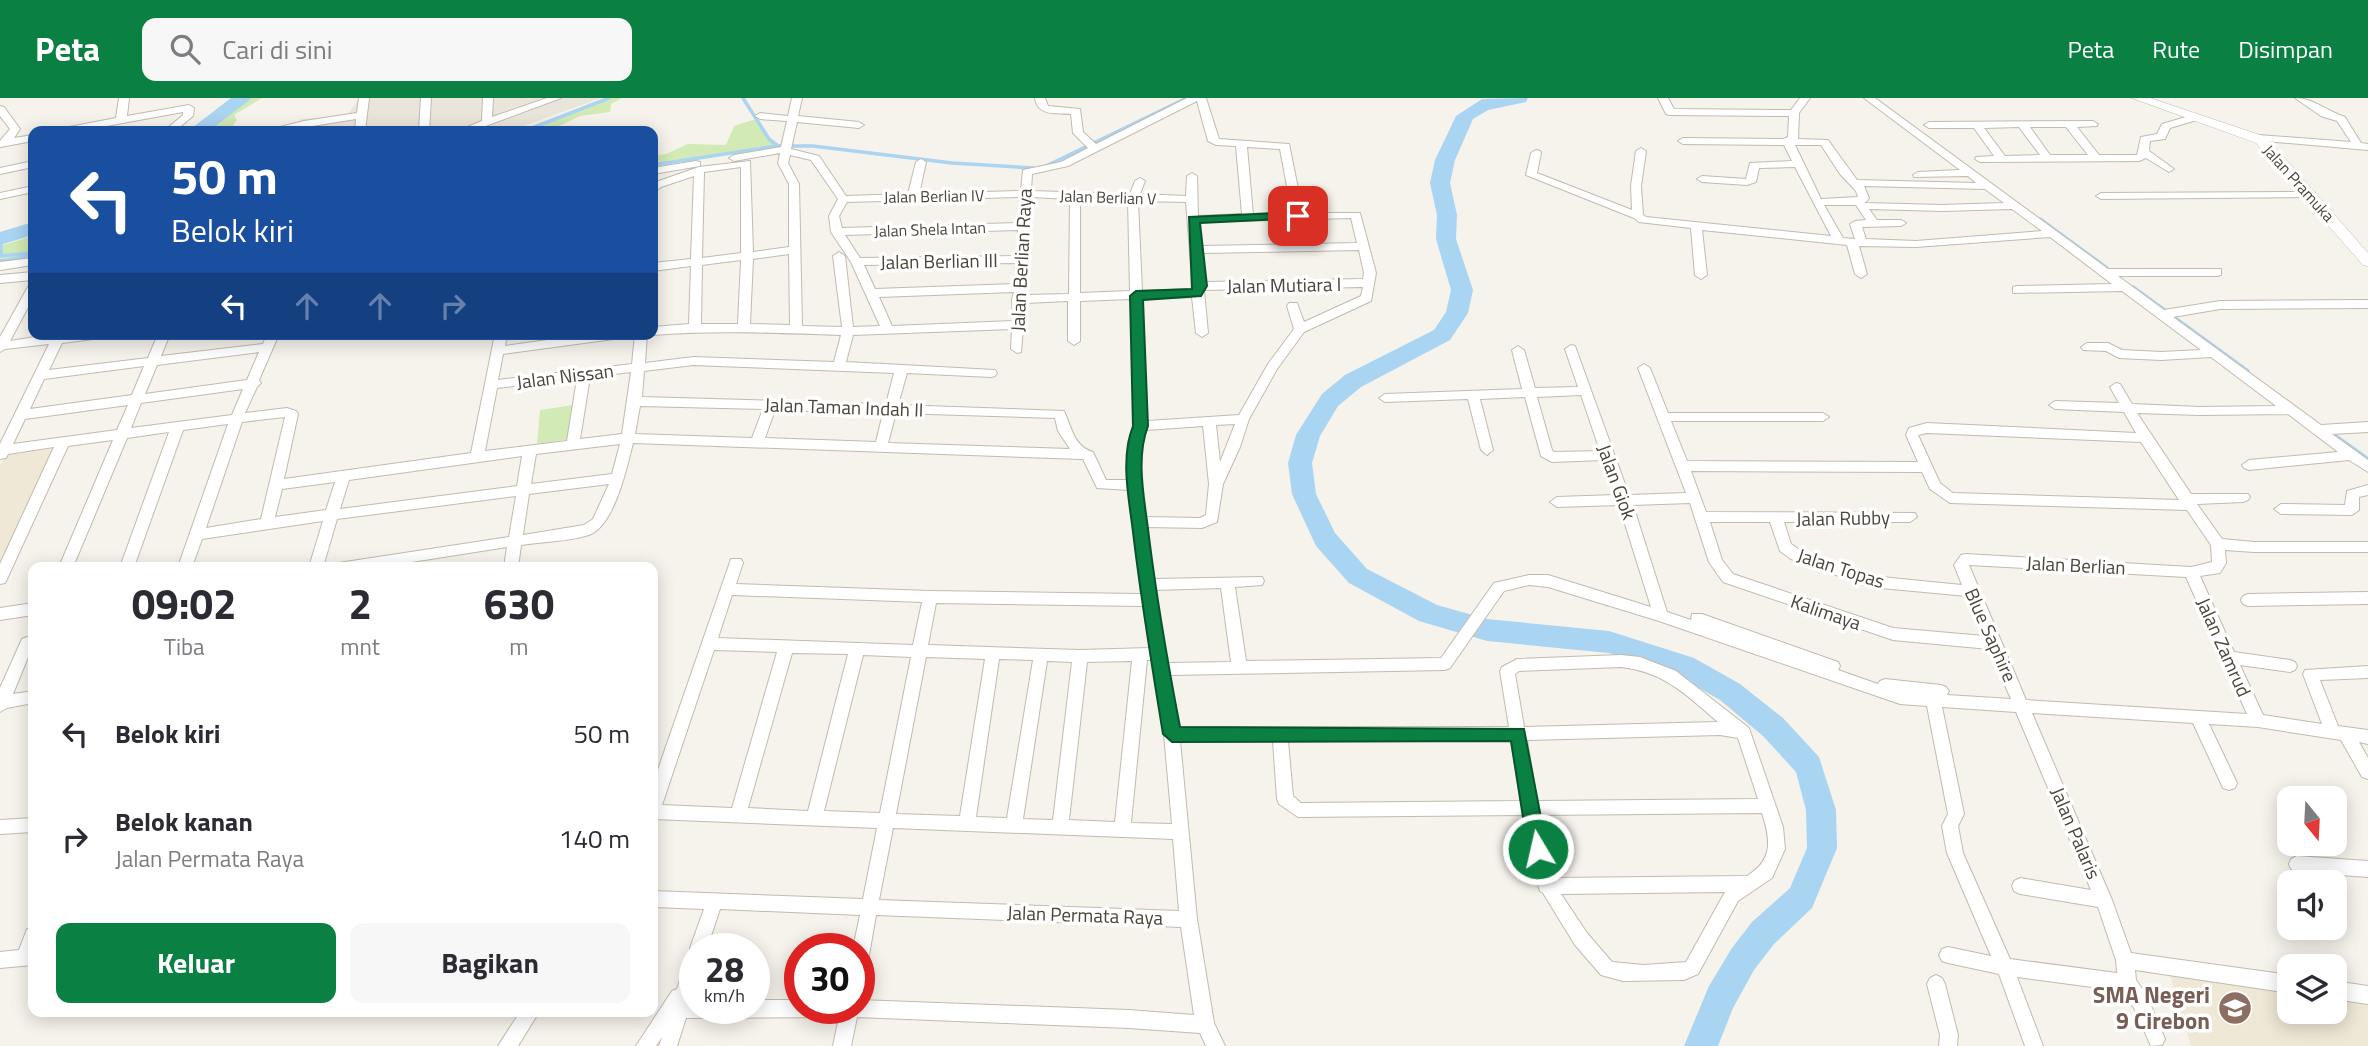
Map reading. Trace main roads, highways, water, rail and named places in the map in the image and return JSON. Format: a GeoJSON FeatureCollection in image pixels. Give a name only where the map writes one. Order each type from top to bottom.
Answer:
{"type":"FeatureCollection","features":[{"type":"Feature","properties":{"kind":"waterway"},"geometry":{"type":"LineString","coordinates":[[204,126],[243,98]]}},
{"type":"Feature","properties":{"kind":"waterway"},"geometry":{"type":"LineString","coordinates":[[537,126],[609,98]]}},
{"type":"Feature","properties":{"kind":"waterway"},"geometry":{"type":"LineString","coordinates":[[743,98],[769,139],[778,146],[813,146],[952,163],[1034,168]]}},
{"type":"Feature","properties":{"kind":"waterway"},"geometry":{"type":"LineString","coordinates":[[1046,166],[1187,98]]}},
{"type":"Feature","properties":{"kind":"waterway"},"geometry":{"type":"LineString","coordinates":[[1519,98],[1482,105],[1465,116],[1445,160],[1440,183],[1447,215],[1446,239],[1462,290],[1457,313],[1442,335],[1353,381],[1330,400],[1308,435],[1300,463],[1304,494],[1325,539],[1358,576],[1429,613],[1487,630],[1609,642],[1684,666],[1730,692],[1773,727],[1809,766],[1821,810],[1822,848],[1801,898],[1763,933],[1743,959],[1721,998],[1701,1046]]}},
{"type":"Feature","properties":{"kind":"waterway"},"geometry":{"type":"LineString","coordinates":[[658,164],[777,146]]}},
{"type":"Feature","properties":{"kind":"waterway"},"geometry":{"type":"LineString","coordinates":[[2040,219],[2107,268]]}},
{"type":"Feature","properties":{"kind":"waterway"},"geometry":{"type":"LineString","coordinates":[[0,239],[28,230]]}},
{"type":"Feature","properties":{"kind":"waterway"},"geometry":{"type":"LineString","coordinates":[[1,238],[1,256]]}},
{"type":"Feature","properties":{"kind":"waterway"},"geometry":{"type":"LineString","coordinates":[[1,256],[28,253]]}},
{"type":"Feature","properties":{"kind":"waterway"},"geometry":{"type":"LineString","coordinates":[[0,261],[28,257]]}},
{"type":"Feature","properties":{"kind":"waterway"},"geometry":{"type":"LineString","coordinates":[[2133,287],[2166,311]]}},
{"type":"Feature","properties":{"kind":"waterway"},"geometry":{"type":"LineString","coordinates":[[2171,315],[2248,371]]}},
{"type":"Feature","properties":{"kind":"waterway"},"geometry":{"type":"LineString","coordinates":[[2329,431],[2368,459]]}},
{"type":"Feature","properties":{"kind":"place","name":"SMA Negeri 9 Cirebon"},"geometry":{"type":"Point","coordinates":[2235,1008]}}]}
